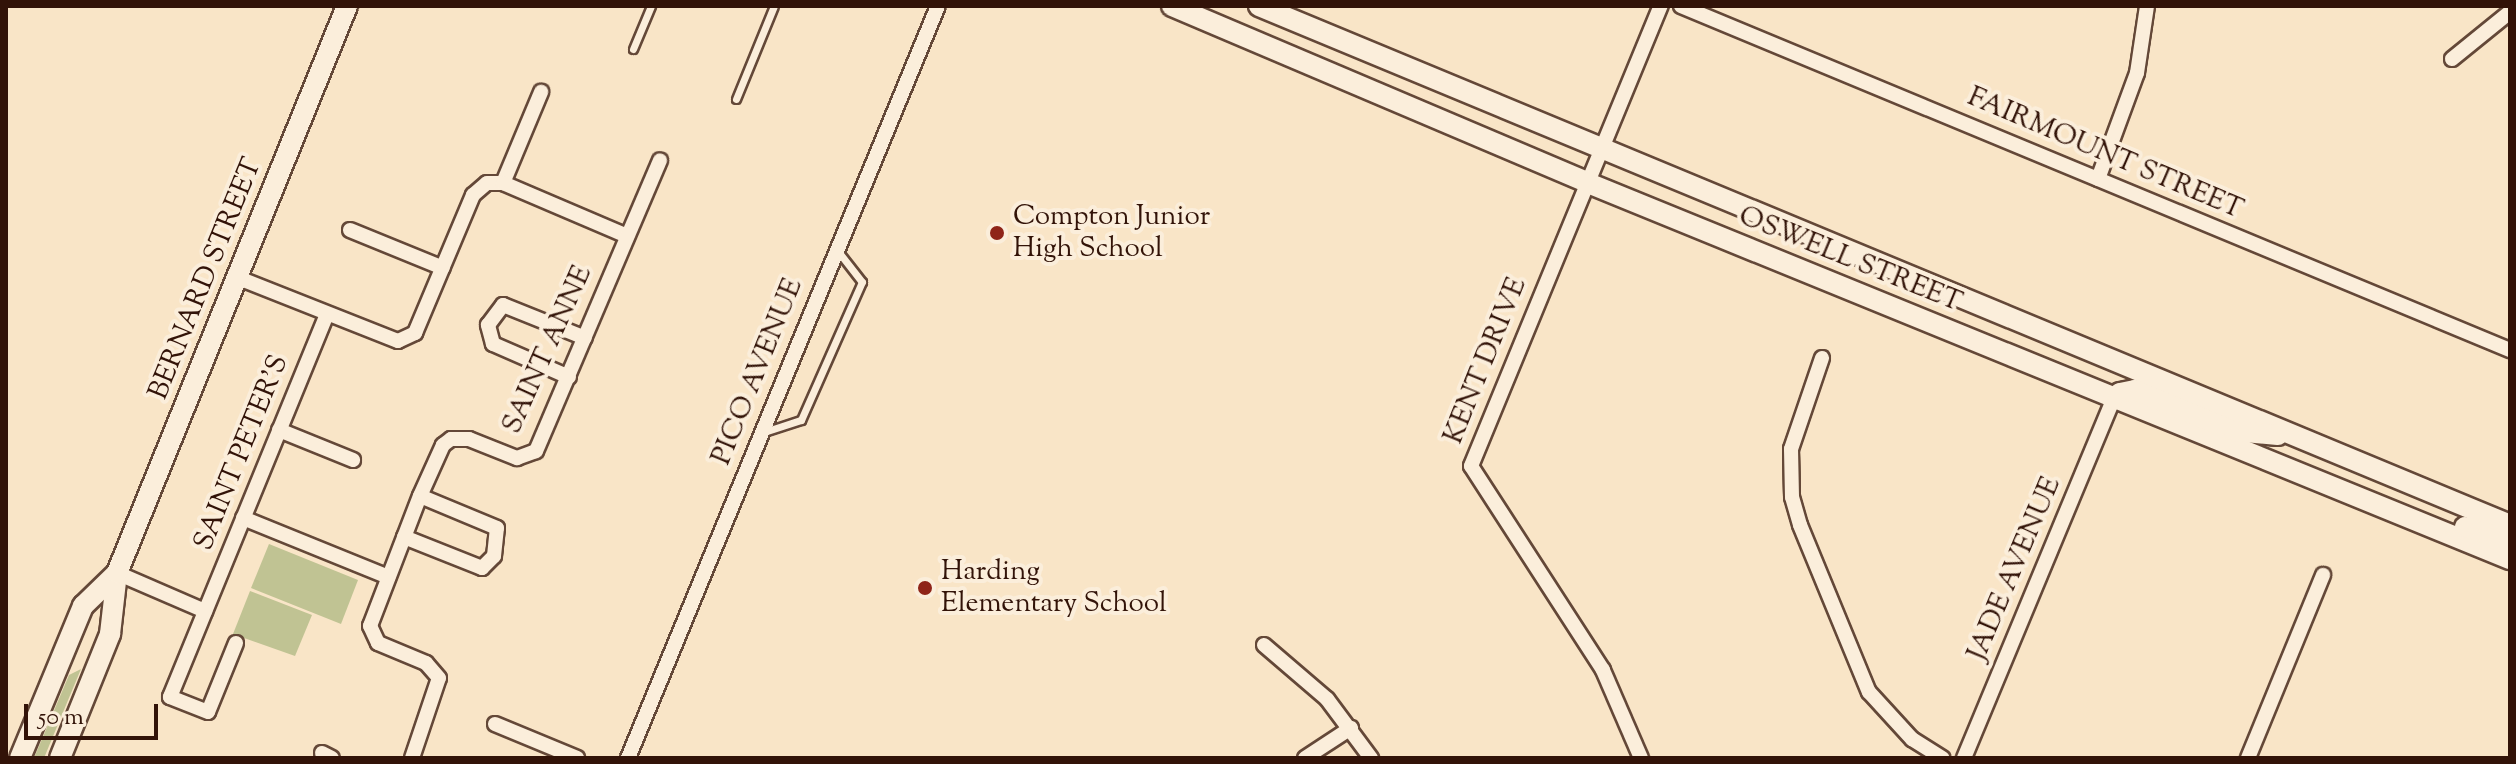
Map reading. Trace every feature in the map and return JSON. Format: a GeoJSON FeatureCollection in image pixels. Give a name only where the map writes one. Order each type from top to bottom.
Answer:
{"type":"FeatureCollection","features":[{"type":"Feature","properties":{"kind":"main road","name":"BERNARD STREET"},"geometry":{"type":"LineString","coordinates":[[60,758],[110,634],[117,573],[347,6]]}},
{"type":"Feature","properties":{"kind":"main road","name":"OSWELL STREET"},"geometry":{"type":"LineString","coordinates":[[1172,6],[1588,183],[2113,400],[2317,479],[2510,559]]}},
{"type":"Feature","properties":{"kind":"main road","name":"OSWELL STREET"},"geometry":{"type":"LineString","coordinates":[[1259,6],[2510,525]]}},
{"type":"Feature","properties":{"kind":"main road"},"geometry":{"type":"LineString","coordinates":[[2113,400],[2135,390],[2234,431],[2298,437]]}},
{"type":"Feature","properties":{"kind":"main road"},"geometry":{"type":"LineString","coordinates":[[2317,479],[2510,540]]}},
{"type":"Feature","properties":{"kind":"main road","name":"BERNARD STREET"},"geometry":{"type":"LineString","coordinates":[[20,758],[83,606],[117,573]]}},
{"type":"Feature","properties":{"kind":"street","name":"PICO AVENUE"},"geometry":{"type":"LineString","coordinates":[[628,758],[938,6]]}},
{"type":"Feature","properties":{"kind":"street","name":"KENT DRIVE"},"geometry":{"type":"LineString","coordinates":[[1641,758],[1603,670],[1471,466],[1661,6]]}},
{"type":"Feature","properties":{"kind":"street","name":"FAIRMOUNT STREET"},"geometry":{"type":"LineString","coordinates":[[1681,6],[2510,350]]}},
{"type":"Feature","properties":{"kind":"street"},"geometry":{"type":"LineString","coordinates":[[2098,179],[2137,73],[2147,6]]}},
{"type":"Feature","properties":{"kind":"street"},"geometry":{"type":"LineString","coordinates":[[2452,59],[2510,12]]}},
{"type":"Feature","properties":{"kind":"street"},"geometry":{"type":"LineString","coordinates":[[503,183],[541,92]]}},
{"type":"Feature","properties":{"kind":"street","name":"SAINT ANNE"},"geometry":{"type":"LineString","coordinates":[[412,758],[439,678],[426,663],[378,643],[372,635],[372,617],[420,496],[443,445],[451,439],[469,439],[517,458],[536,451],[660,160]]}},
{"type":"Feature","properties":{"kind":"street"},"geometry":{"type":"LineString","coordinates":[[236,277],[389,340],[407,339],[415,333],[473,195],[487,183],[503,183],[627,236]]}},
{"type":"Feature","properties":{"kind":"street"},"geometry":{"type":"LineString","coordinates":[[350,230],[443,268]]}},
{"type":"Feature","properties":{"kind":"street"},"geometry":{"type":"LineString","coordinates":[[569,377],[493,344],[488,325],[503,305],[585,338]]}},
{"type":"Feature","properties":{"kind":"street","name":"SAINT PETER'S"},"geometry":{"type":"LineString","coordinates":[[236,643],[208,712],[170,697],[327,314]]}},
{"type":"Feature","properties":{"kind":"street"},"geometry":{"type":"LineString","coordinates":[[1822,358],[1791,449],[1792,497],[1800,525],[1869,692],[1912,739],[1942,758]]}},
{"type":"Feature","properties":{"kind":"street","name":"JADE AVENUE"},"geometry":{"type":"LineString","coordinates":[[1964,758],[2113,400]]}},
{"type":"Feature","properties":{"kind":"street"},"geometry":{"type":"LineString","coordinates":[[279,430],[353,460]]}},
{"type":"Feature","properties":{"kind":"street"},"geometry":{"type":"LineString","coordinates":[[404,537],[482,568],[494,556],[497,528],[420,496]]}},
{"type":"Feature","properties":{"kind":"street"},"geometry":{"type":"LineString","coordinates":[[243,518],[388,577]]}},
{"type":"Feature","properties":{"kind":"street"},"geometry":{"type":"LineString","coordinates":[[117,573],[205,611]]}},
{"type":"Feature","properties":{"kind":"street"},"geometry":{"type":"LineString","coordinates":[[2248,758],[2323,575]]}},
{"type":"Feature","properties":{"kind":"street"},"geometry":{"type":"LineString","coordinates":[[1264,645],[1300,673],[1351,728],[1371,758]]}},
{"type":"Feature","properties":{"kind":"street"},"geometry":{"type":"LineString","coordinates":[[495,724],[577,758]]}},
{"type":"Feature","properties":{"kind":"street"},"geometry":{"type":"LineString","coordinates":[[1305,758],[1351,728]]}},
{"type":"Feature","properties":{"kind":"lane"},"geometry":{"type":"LineString","coordinates":[[633,49],[651,6]]}},
{"type":"Feature","properties":{"kind":"lane"},"geometry":{"type":"LineString","coordinates":[[736,99],[774,6]]}},
{"type":"Feature","properties":{"kind":"lane"},"geometry":{"type":"LineString","coordinates":[[762,433],[801,420],[862,282],[837,250]]}},
{"type":"Feature","properties":{"kind":"green space"},"geometry":{"type":"Polygon","coordinates":[[[269,544],[358,580],[341,624],[251,588],[269,544]]]}},
{"type":"Feature","properties":{"kind":"green space"},"geometry":{"type":"Polygon","coordinates":[[[250,591],[312,615],[295,656],[233,634],[250,591]]]}},
{"type":"Feature","properties":{"kind":"green space"},"geometry":{"type":"Polygon","coordinates":[[[81,669],[44,758],[34,758],[69,675],[81,669]]]}},
{"type":"Feature","properties":{"kind":"place","name":"Compton Junior High School"},"geometry":{"type":"Point","coordinates":[997,233]}},
{"type":"Feature","properties":{"kind":"place","name":"Harding Elementary School"},"geometry":{"type":"Point","coordinates":[925,588]}}]}
